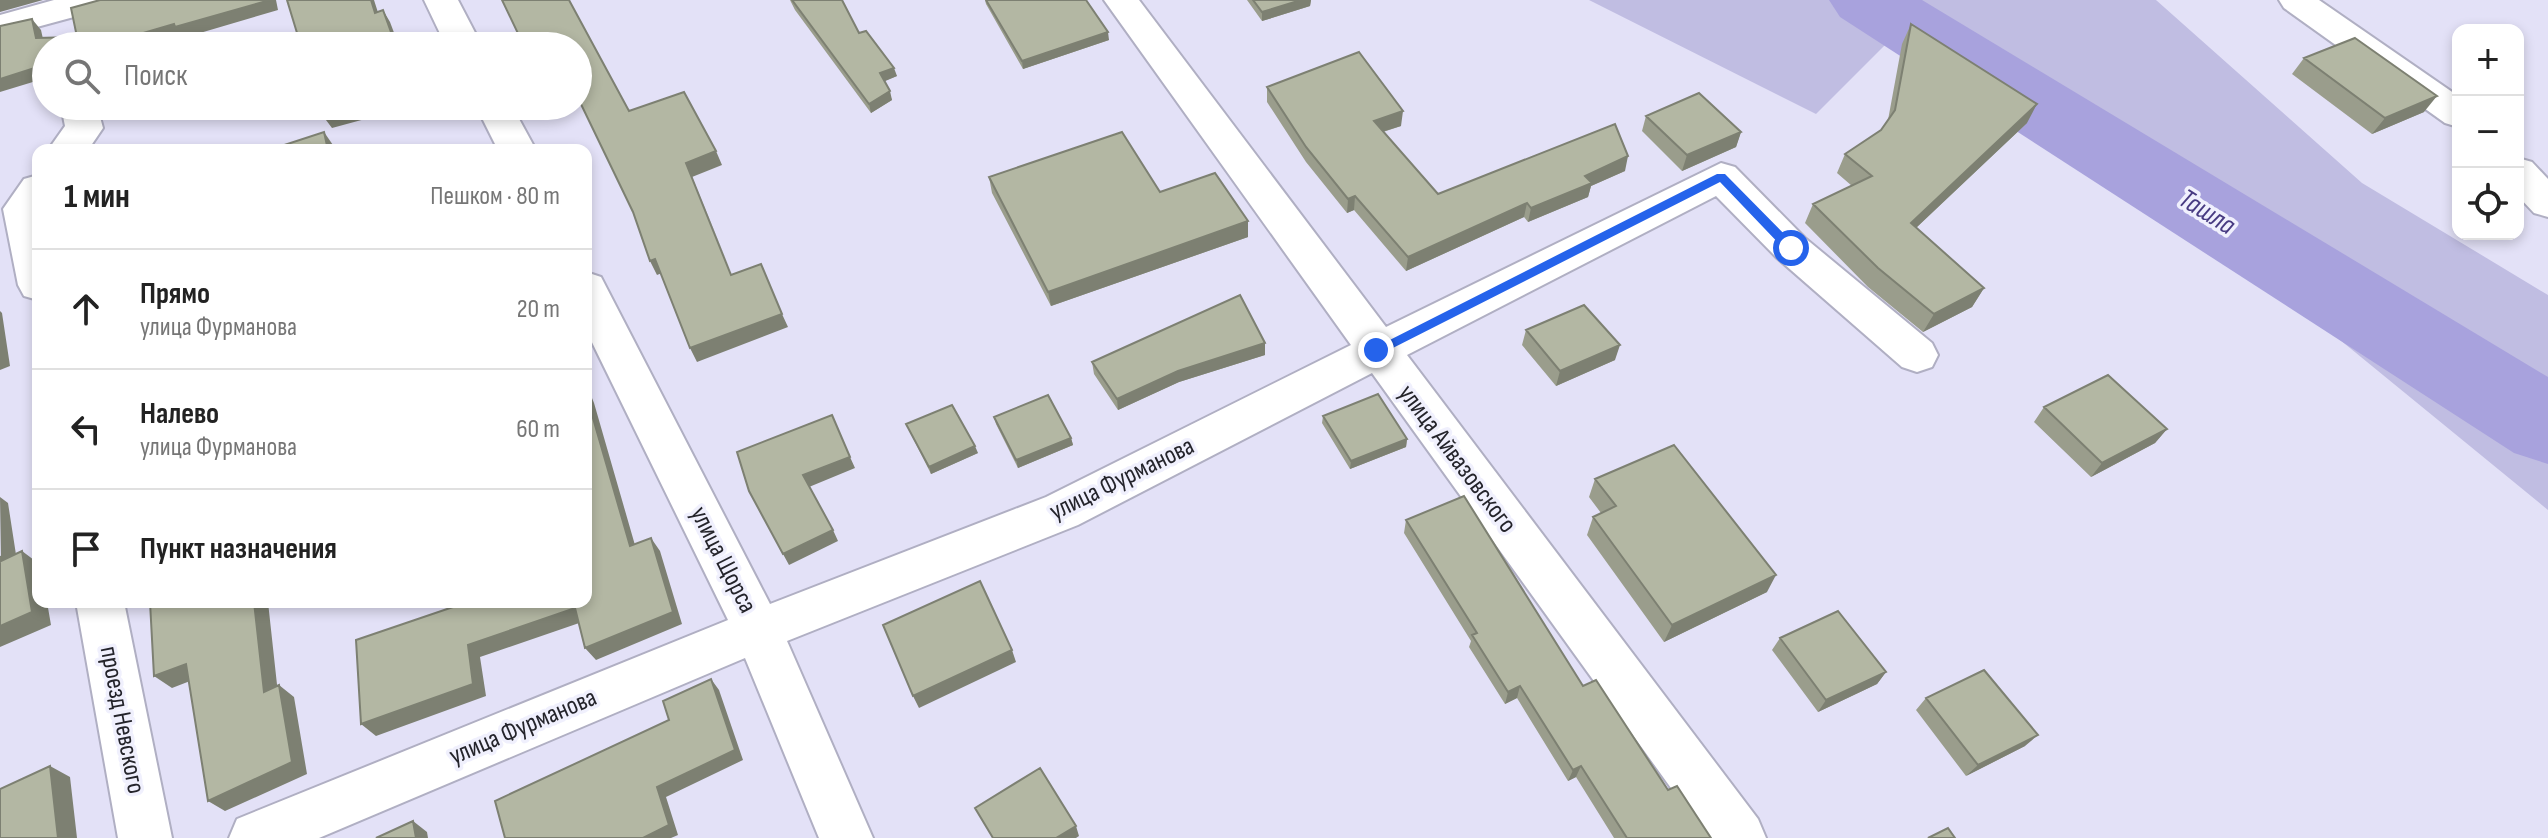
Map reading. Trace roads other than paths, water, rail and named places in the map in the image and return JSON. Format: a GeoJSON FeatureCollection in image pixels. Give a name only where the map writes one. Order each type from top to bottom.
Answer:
{"type":"FeatureCollection","features":[{"type":"Feature","properties":{"kind":"street"},"geometry":{"type":"LineString","coordinates":[[0,26],[95,0]]}},
{"type":"Feature","properties":{"kind":"street"},"geometry":{"type":"LineString","coordinates":[[441,0],[457,32]]}},
{"type":"Feature","properties":{"kind":"street","name":"улица Айвазовского"},"geometry":{"type":"LineString","coordinates":[[1121,0],[1376,350],[1739,838]]}},
{"type":"Feature","properties":{"kind":"street"},"geometry":{"type":"LineString","coordinates":[[2296,0],[2452,110]]}},
{"type":"Feature","properties":{"kind":"street"},"geometry":{"type":"LineString","coordinates":[[57,10],[62,32]]}},
{"type":"Feature","properties":{"kind":"street"},"geometry":{"type":"LineString","coordinates":[[72,144],[84,128],[82,120]]}},
{"type":"Feature","properties":{"kind":"street"},"geometry":{"type":"LineString","coordinates":[[501,120],[514,144]]}},
{"type":"Feature","properties":{"kind":"street","name":"улица Фурманова"},"geometry":{"type":"LineString","coordinates":[[256,838],[758,630],[1062,511],[1721,177],[1791,248],[1917,355]]}},
{"type":"Feature","properties":{"kind":"street"},"geometry":{"type":"LineString","coordinates":[[2524,178],[2548,203]]}},
{"type":"Feature","properties":{"kind":"street"},"geometry":{"type":"LineString","coordinates":[[32,197],[23,209],[32,255]]}},
{"type":"Feature","properties":{"kind":"street","name":"улица Щорса"},"geometry":{"type":"LineString","coordinates":[[592,300],[758,630],[846,838]]}},
{"type":"Feature","properties":{"kind":"street","name":"проезд Невского"},"geometry":{"type":"LineString","coordinates":[[101,608],[145,838]]}},
{"type":"Feature","properties":{"kind":"waterway","name":"Ташла"},"geometry":{"type":"LineString","coordinates":[[1867,0],[2548,425]]}}]}
